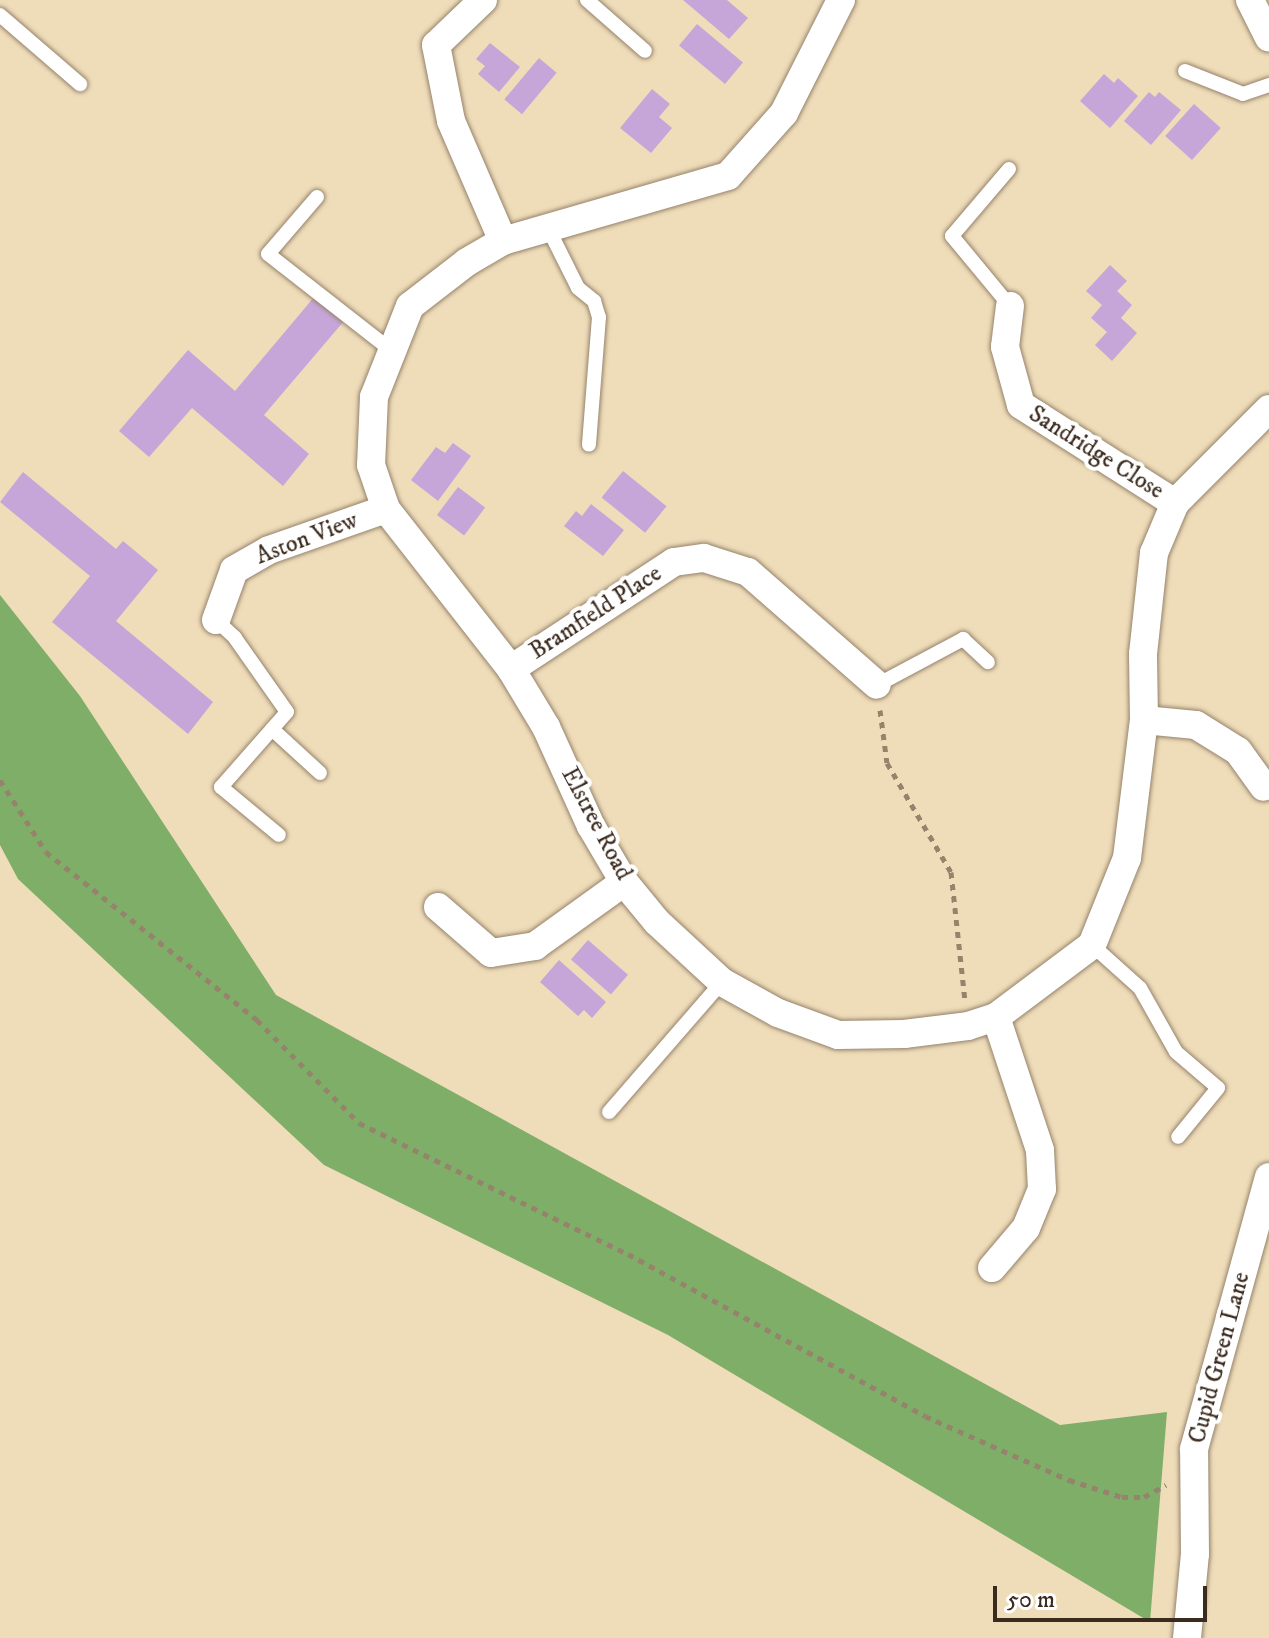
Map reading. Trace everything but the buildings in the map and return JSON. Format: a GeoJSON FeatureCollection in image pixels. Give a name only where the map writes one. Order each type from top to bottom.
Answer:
{"type":"FeatureCollection","features":[{"type":"Feature","properties":{"kind":"street"},"geometry":{"type":"LineString","coordinates":[[483,0],[436,45],[451,121],[503,241]]}},
{"type":"Feature","properties":{"kind":"street","name":"Elstree Road"},"geometry":{"type":"LineString","coordinates":[[841,0],[784,113],[728,176],[503,241],[467,262],[410,306],[374,397],[371,465],[386,509],[511,669],[546,727],[591,826],[624,882],[657,922],[722,982],[778,1013],[838,1035],[904,1034],[968,1026],[996,1017],[1092,945]]}},
{"type":"Feature","properties":{"kind":"street"},"geometry":{"type":"LineString","coordinates":[[1250,0],[1269,38]]}},
{"type":"Feature","properties":{"kind":"street","name":"Sandridge Close"},"geometry":{"type":"LineString","coordinates":[[1010,306],[1005,347],[1021,405],[1175,503]]}},
{"type":"Feature","properties":{"kind":"street"},"geometry":{"type":"LineString","coordinates":[[1092,945],[1127,858],[1144,720],[1143,654],[1154,553],[1175,503],[1269,409]]}},
{"type":"Feature","properties":{"kind":"street","name":"Aston View"},"geometry":{"type":"LineString","coordinates":[[216,620],[234,570],[269,550],[386,509]]}},
{"type":"Feature","properties":{"kind":"street","name":"Bramfield Place"},"geometry":{"type":"LineString","coordinates":[[511,669],[674,562],[704,558],[748,572],[877,685]]}},
{"type":"Feature","properties":{"kind":"street"},"geometry":{"type":"LineString","coordinates":[[1144,720],[1196,725],[1238,751],[1264,787]]}},
{"type":"Feature","properties":{"kind":"street"},"geometry":{"type":"LineString","coordinates":[[438,907],[491,953],[535,946],[624,882]]}},
{"type":"Feature","properties":{"kind":"street"},"geometry":{"type":"LineString","coordinates":[[992,1268],[1026,1228],[1042,1189],[1040,1150],[996,1017]]}},
{"type":"Feature","properties":{"kind":"street","name":"Cupid Green Lane"},"geometry":{"type":"LineString","coordinates":[[1187,1638],[1195,1554],[1194,1449],[1269,1177]]}},
{"type":"Feature","properties":{"kind":"lane"},"geometry":{"type":"LineString","coordinates":[[591,1],[645,51]]}},
{"type":"Feature","properties":{"kind":"lane"},"geometry":{"type":"LineString","coordinates":[[0,15],[80,84]]}},
{"type":"Feature","properties":{"kind":"lane"},"geometry":{"type":"LineString","coordinates":[[1185,71],[1243,94],[1269,85]]}},
{"type":"Feature","properties":{"kind":"lane"},"geometry":{"type":"LineString","coordinates":[[1009,169],[952,236],[1010,306]]}},
{"type":"Feature","properties":{"kind":"lane"},"geometry":{"type":"LineString","coordinates":[[317,197],[268,254],[392,351]]}},
{"type":"Feature","properties":{"kind":"lane"},"geometry":{"type":"LineString","coordinates":[[549,230],[578,288],[594,301],[599,317],[589,445]]}},
{"type":"Feature","properties":{"kind":"lane"},"geometry":{"type":"LineString","coordinates":[[216,620],[235,638],[287,712],[221,787],[279,835]]}},
{"type":"Feature","properties":{"kind":"lane"},"geometry":{"type":"LineString","coordinates":[[877,685],[963,639],[988,662]]}},
{"type":"Feature","properties":{"kind":"lane"},"geometry":{"type":"LineString","coordinates":[[272,729],[320,773]]}},
{"type":"Feature","properties":{"kind":"lane"},"geometry":{"type":"LineString","coordinates":[[1092,945],[1140,988],[1176,1052],[1218,1088],[1178,1137]]}},
{"type":"Feature","properties":{"kind":"lane"},"geometry":{"type":"LineString","coordinates":[[609,1112],[722,982]]}},
{"type":"Feature","properties":{"kind":"path"},"geometry":{"type":"LineString","coordinates":[[877,685],[887,763],[951,872],[968,1026]]}},
{"type":"Feature","properties":{"kind":"path"},"geometry":{"type":"LineString","coordinates":[[0,780],[46,852],[257,1020],[359,1123],[628,1254],[925,1416],[1069,1480],[1122,1497],[1144,1497],[1177,1476],[1194,1449]]}},
{"type":"Feature","properties":{"kind":"green space"},"geometry":{"type":"Polygon","coordinates":[[[0,595],[80,696],[276,995],[1060,1425],[1167,1412],[1150,1622],[668,1335],[324,1165],[18,879],[0,845],[0,595]]]}}]}
